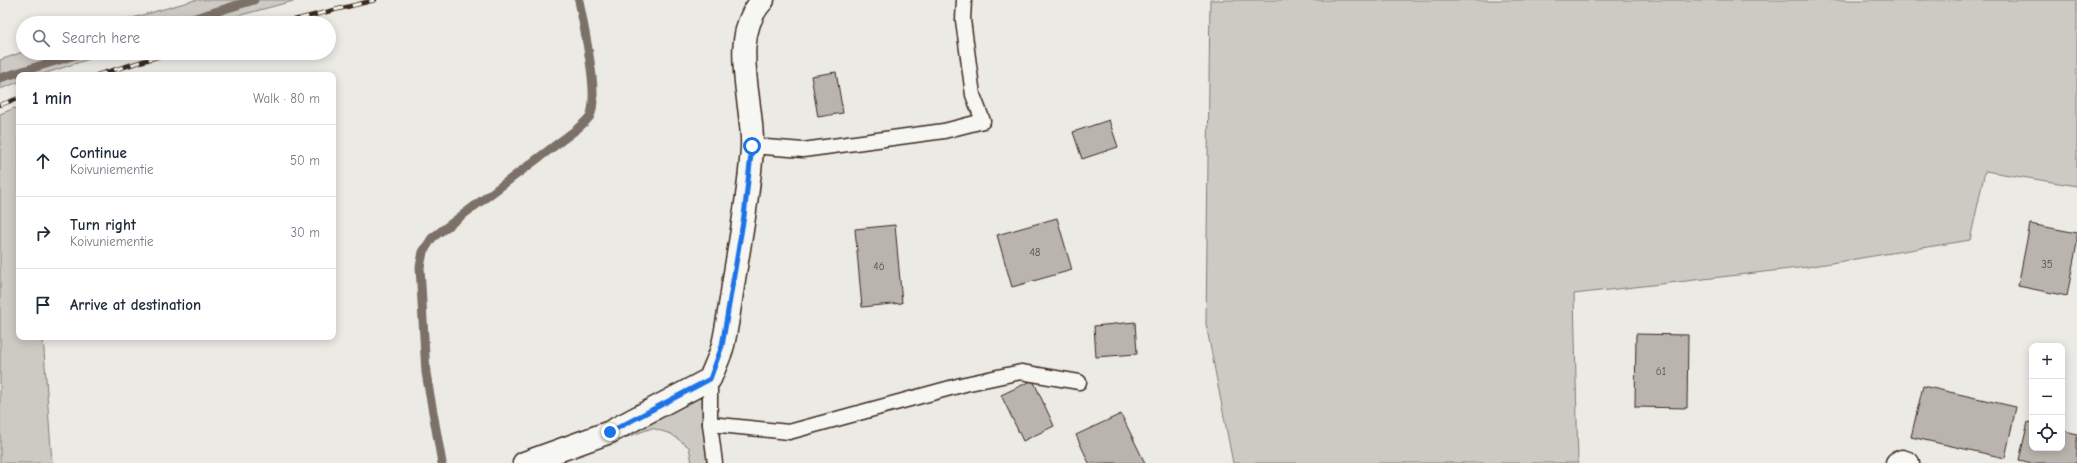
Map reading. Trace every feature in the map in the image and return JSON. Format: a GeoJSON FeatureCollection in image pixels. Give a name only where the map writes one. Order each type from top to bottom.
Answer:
{"type":"FeatureCollection","features":[{"type":"Feature","properties":{"kind":"street"},"geometry":{"type":"LineString","coordinates":[[524,463],[610,432],[710,379],[722,346],[744,216],[752,146],[744,62],[745,40],[750,21],[758,5],[763,0]]}},
{"type":"Feature","properties":{"kind":"street"},"geometry":{"type":"LineString","coordinates":[[1897,463],[1902,461],[1908,463]]}},
{"type":"Feature","properties":{"kind":"lane"},"geometry":{"type":"LineString","coordinates":[[752,146],[803,150],[944,131],[983,121],[973,95],[963,20],[964,0]]}},
{"type":"Feature","properties":{"kind":"lane"},"geometry":{"type":"LineString","coordinates":[[710,424],[789,432],[965,384],[1021,372],[1079,382]]}},
{"type":"Feature","properties":{"kind":"lane"},"geometry":{"type":"LineString","coordinates":[[710,379],[710,424],[715,463]]}},
{"type":"Feature","properties":{"kind":"shaded area"},"geometry":{"type":"Polygon","coordinates":[[[195,0],[297,0],[237,16],[139,16],[195,0]]]}},
{"type":"Feature","properties":{"kind":"shaded area"},"geometry":{"type":"Polygon","coordinates":[[[1210,0],[2077,0],[2077,186],[1985,171],[1970,240],[1807,267],[1574,294],[1578,463],[1233,463],[1206,324],[1210,0]]]}},
{"type":"Feature","properties":{"kind":"shaded area"},"geometry":{"type":"Polygon","coordinates":[[[16,54],[16,60],[86,60],[49,72],[16,72],[16,83],[0,89],[0,60],[16,54]]]}},
{"type":"Feature","properties":{"kind":"shaded area"},"geometry":{"type":"Polygon","coordinates":[[[15,108],[16,109],[16,340],[43,340],[52,463],[0,463],[0,114],[15,108]]]}},
{"type":"Feature","properties":{"kind":"shaded area"},"geometry":{"type":"Polygon","coordinates":[[[701,394],[705,397],[707,403],[708,463],[692,463],[689,447],[671,434],[652,428],[578,455],[701,394]]]}},
{"type":"Feature","properties":{"kind":"building"},"geometry":{"type":"Polygon","coordinates":[[[836,72],[843,113],[818,117],[811,76],[836,72]]]}},
{"type":"Feature","properties":{"kind":"building"},"geometry":{"type":"Polygon","coordinates":[[[1109,120],[1118,147],[1082,159],[1073,132],[1109,120]]]}},
{"type":"Feature","properties":{"kind":"building"},"geometry":{"type":"Polygon","coordinates":[[[1057,218],[1072,270],[1012,287],[997,235],[1057,218]]]}},
{"type":"Feature","properties":{"kind":"building"},"geometry":{"type":"Polygon","coordinates":[[[2030,224],[2077,233],[2077,243],[2067,296],[2018,286],[2030,224]]]}},
{"type":"Feature","properties":{"kind":"building"},"geometry":{"type":"Polygon","coordinates":[[[895,225],[902,303],[862,307],[855,229],[895,225]]]}},
{"type":"Feature","properties":{"kind":"building"},"geometry":{"type":"Polygon","coordinates":[[[1135,322],[1137,354],[1096,357],[1094,326],[1135,322]]]}},
{"type":"Feature","properties":{"kind":"building"},"geometry":{"type":"Polygon","coordinates":[[[1636,334],[1688,335],[1687,408],[1635,407],[1636,334]]]}},
{"type":"Feature","properties":{"kind":"building"},"geometry":{"type":"Polygon","coordinates":[[[1033,380],[1054,426],[1023,441],[1001,395],[1033,380]]]}},
{"type":"Feature","properties":{"kind":"building"},"geometry":{"type":"Polygon","coordinates":[[[1923,386],[2016,407],[2005,458],[1911,437],[1923,386]]]}},
{"type":"Feature","properties":{"kind":"building"},"geometry":{"type":"Polygon","coordinates":[[[1121,414],[1145,463],[1089,463],[1076,435],[1121,414]]]}},
{"type":"Feature","properties":{"kind":"building"},"geometry":{"type":"Polygon","coordinates":[[[2028,422],[2029,451],[2065,451],[2065,431],[2077,434],[2077,463],[2032,463],[2019,460],[2028,422]]]}},
{"type":"Feature","properties":{"kind":"waterway"},"geometry":{"type":"LineString","coordinates":[[202,16],[254,0]]}},
{"type":"Feature","properties":{"kind":"waterway"},"geometry":{"type":"LineString","coordinates":[[442,463],[426,373],[420,267],[423,252],[432,238],[577,129],[590,116],[593,106],[592,77],[579,0]]}},
{"type":"Feature","properties":{"kind":"waterway"},"geometry":{"type":"LineString","coordinates":[[20,72],[59,60]]}},
{"type":"Feature","properties":{"kind":"waterway"},"geometry":{"type":"LineString","coordinates":[[0,78],[16,73]]}},
{"type":"Feature","properties":{"kind":"railway"},"geometry":{"type":"LineString","coordinates":[[310,16],[375,0]]}},
{"type":"Feature","properties":{"kind":"railway"},"geometry":{"type":"LineString","coordinates":[[107,72],[147,60]]}},
{"type":"Feature","properties":{"kind":"railway"},"geometry":{"type":"LineString","coordinates":[[0,105],[16,99]]}},
{"type":"Feature","properties":{"kind":"route"},"geometry":{"type":"LineString","coordinates":[[610,432],[710,379],[722,346],[744,216],[752,146]]}}]}
